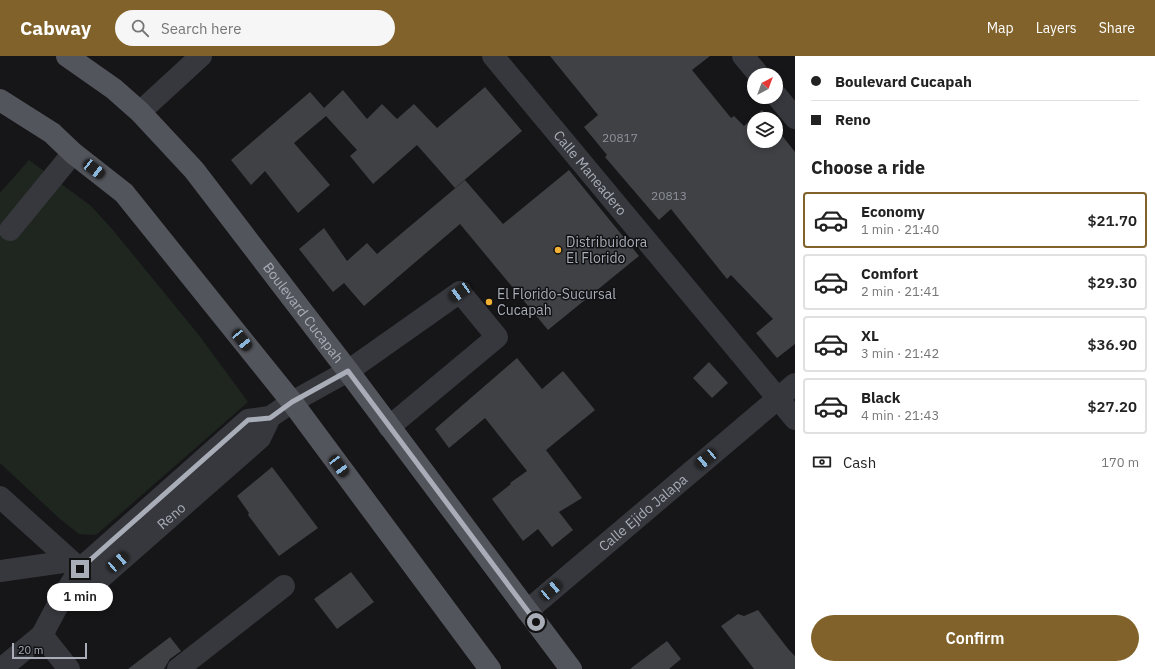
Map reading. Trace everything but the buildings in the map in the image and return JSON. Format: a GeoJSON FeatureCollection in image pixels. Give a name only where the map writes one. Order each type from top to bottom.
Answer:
{"type":"FeatureCollection","features":[{"type":"Feature","properties":{"kind":"main road","name":"Boulevard Cucapah"},"geometry":{"type":"LineString","coordinates":[[68,56],[114,89],[140,112],[194,170],[348,371],[571,669]]}},
{"type":"Feature","properties":{"kind":"main road"},"geometry":{"type":"LineString","coordinates":[[0,100],[52,134],[73,153],[124,193],[292,402],[490,669]]}},
{"type":"Feature","properties":{"kind":"street"},"geometry":{"type":"LineString","coordinates":[[140,112],[201,56]]}},
{"type":"Feature","properties":{"kind":"street","name":"Calle Maneadero"},"geometry":{"type":"LineString","coordinates":[[493,56],[795,419]]}},
{"type":"Feature","properties":{"kind":"street"},"geometry":{"type":"LineString","coordinates":[[743,56],[753,68]]}},
{"type":"Feature","properties":{"kind":"street"},"geometry":{"type":"LineString","coordinates":[[783,104],[795,118]]}},
{"type":"Feature","properties":{"kind":"street"},"geometry":{"type":"LineString","coordinates":[[10,230],[73,153]]}},
{"type":"Feature","properties":{"kind":"street","name":"Reno"},"geometry":{"type":"LineString","coordinates":[[1,669],[42,635],[60,601],[82,571],[260,438],[270,418],[292,402],[348,371],[460,292],[497,337],[389,427]]}},
{"type":"Feature","properties":{"kind":"street","name":"Calle Ejido Jalapa"},"geometry":{"type":"LineString","coordinates":[[527,611],[795,384]]}},
{"type":"Feature","properties":{"kind":"street"},"geometry":{"type":"LineString","coordinates":[[0,497],[82,571]]}},
{"type":"Feature","properties":{"kind":"street"},"geometry":{"type":"LineString","coordinates":[[0,571],[82,571]]}},
{"type":"Feature","properties":{"kind":"street"},"geometry":{"type":"LineString","coordinates":[[178,669],[284,586]]}},
{"type":"Feature","properties":{"kind":"street"},"geometry":{"type":"LineString","coordinates":[[42,635],[69,669]]}},
{"type":"Feature","properties":{"kind":"shaded area"},"geometry":{"type":"Polygon","coordinates":[[[29,160],[91,206],[112,229],[198,334],[248,402],[96,535],[79,534],[60,519],[0,463],[0,193],[29,160]]]}},
{"type":"Feature","properties":{"kind":"place","name":"Distribuidora El Florido"},"geometry":{"type":"Point","coordinates":[558,250]}},
{"type":"Feature","properties":{"kind":"place","name":"El Florido-Sucursal Cucapah"},"geometry":{"type":"Point","coordinates":[489,302]}},
{"type":"Feature","properties":{"kind":"route"},"geometry":{"type":"LineString","coordinates":[[80,569],[248,420],[270,418],[292,402],[348,371],[536,622]]}}]}
